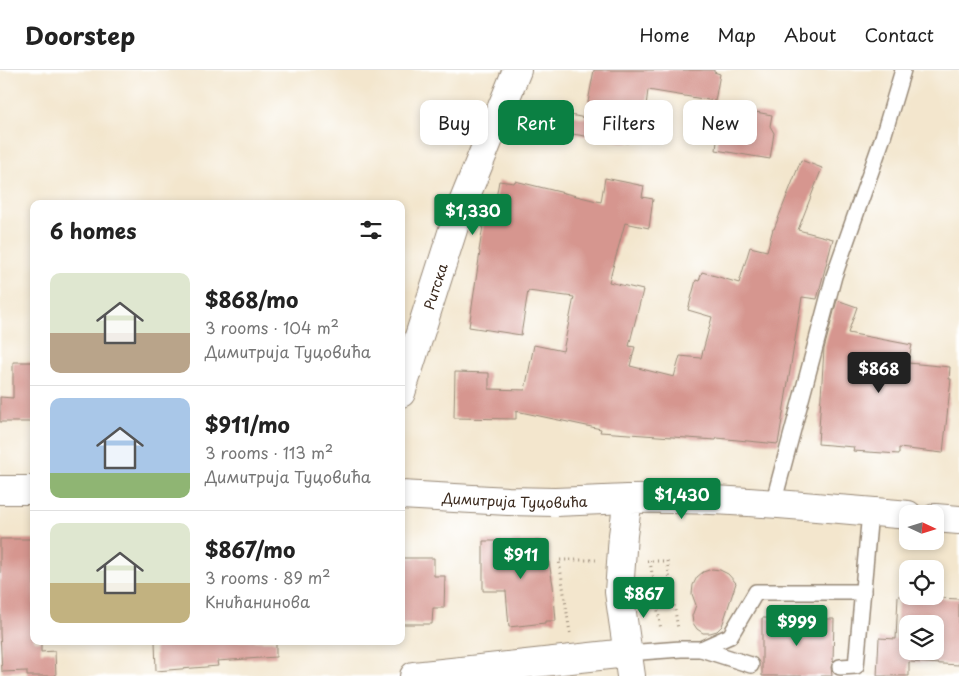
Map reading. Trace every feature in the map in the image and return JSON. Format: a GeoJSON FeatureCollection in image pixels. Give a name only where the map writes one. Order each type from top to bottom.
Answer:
{"type":"FeatureCollection","features":[{"type":"Feature","properties":{"kind":"street","name":"Ритска"},"geometry":{"type":"LineString","coordinates":[[405,379],[456,220],[517,70]]}},
{"type":"Feature","properties":{"kind":"street"},"geometry":{"type":"LineString","coordinates":[[0,490],[30,490]]}},
{"type":"Feature","properties":{"kind":"street","name":"Димитрија Туцовића"},"geometry":{"type":"LineString","coordinates":[[405,495],[536,502],[668,498],[773,504]]}},
{"type":"Feature","properties":{"kind":"street"},"geometry":{"type":"LineString","coordinates":[[414,676],[574,658],[629,664],[619,592],[628,498]]}},
{"type":"Feature","properties":{"kind":"street"},"geometry":{"type":"LineString","coordinates":[[773,504],[899,514]]}},
{"type":"Feature","properties":{"kind":"street"},"geometry":{"type":"LineString","coordinates":[[944,519],[959,520]]}},
{"type":"Feature","properties":{"kind":"lane"},"geometry":{"type":"LineString","coordinates":[[773,504],[834,276],[884,137],[903,70]]}},
{"type":"Feature","properties":{"kind":"lane"},"geometry":{"type":"LineString","coordinates":[[840,667],[856,666],[870,512]]}},
{"type":"Feature","properties":{"kind":"lane"},"geometry":{"type":"LineString","coordinates":[[700,649],[730,636],[756,592],[863,592]]}},
{"type":"Feature","properties":{"kind":"lane"},"geometry":{"type":"LineString","coordinates":[[629,664],[681,649],[700,649],[751,665]]}},
{"type":"Feature","properties":{"kind":"path"},"geometry":{"type":"LineString","coordinates":[[559,560],[574,658]]}},
{"type":"Feature","properties":{"kind":"path"},"geometry":{"type":"LineString","coordinates":[[663,638],[650,561],[667,561],[681,649]]}},
{"type":"Feature","properties":{"kind":"building"},"geometry":{"type":"Polygon","coordinates":[[[594,70],[714,70],[714,72],[720,74],[715,100],[648,90],[647,100],[588,100],[594,70]]]}},
{"type":"Feature","properties":{"kind":"building"},"geometry":{"type":"Polygon","coordinates":[[[757,112],[772,115],[770,126],[774,133],[770,159],[716,150],[717,145],[757,145],[757,112]]]}},
{"type":"Feature","properties":{"kind":"building"},"geometry":{"type":"Polygon","coordinates":[[[574,116],[584,118],[584,136],[574,134],[574,116]]]}},
{"type":"Feature","properties":{"kind":"building"},"geometry":{"type":"Polygon","coordinates":[[[801,160],[822,168],[798,230],[833,239],[817,299],[802,297],[778,444],[717,438],[716,440],[600,432],[601,429],[516,411],[516,419],[454,418],[455,372],[489,373],[489,389],[525,390],[534,345],[563,351],[574,297],[528,291],[521,335],[469,327],[487,201],[495,204],[499,181],[514,183],[515,181],[601,202],[605,178],[644,186],[642,197],[653,199],[649,228],[625,223],[609,282],[643,290],[629,346],[635,347],[630,366],[674,377],[680,356],[701,358],[712,317],[688,310],[696,280],[699,281],[702,272],[739,283],[750,247],[767,251],[773,229],[801,160]]]}},
{"type":"Feature","properties":{"kind":"building"},"geometry":{"type":"Polygon","coordinates":[[[837,300],[857,307],[848,333],[912,345],[908,363],[950,367],[949,379],[951,379],[943,453],[899,448],[899,454],[853,451],[854,447],[818,444],[824,349],[837,300]]]}},
{"type":"Feature","properties":{"kind":"building"},"geometry":{"type":"Polygon","coordinates":[[[13,362],[30,362],[30,422],[0,422],[0,397],[13,398],[13,362]]]}},
{"type":"Feature","properties":{"kind":"building"},"geometry":{"type":"Polygon","coordinates":[[[0,539],[30,539],[30,645],[41,645],[41,652],[55,651],[56,676],[27,676],[27,671],[2,672],[0,539]]]}},
{"type":"Feature","properties":{"kind":"building"},"geometry":{"type":"Polygon","coordinates":[[[483,541],[540,541],[546,546],[553,585],[556,621],[509,627],[506,591],[483,591],[483,541]]]}},
{"type":"Feature","properties":{"kind":"building"},"geometry":{"type":"Polygon","coordinates":[[[405,558],[434,558],[434,576],[445,576],[444,608],[433,608],[432,624],[405,624],[405,558]]]}},
{"type":"Feature","properties":{"kind":"building"},"geometry":{"type":"Polygon","coordinates":[[[712,569],[728,574],[736,583],[722,626],[717,631],[703,633],[693,623],[692,616],[696,605],[692,594],[693,585],[697,577],[703,572],[712,569]]]}},
{"type":"Feature","properties":{"kind":"building"},"geometry":{"type":"Polygon","coordinates":[[[898,596],[899,605],[944,605],[944,598],[959,599],[959,665],[909,662],[909,676],[877,676],[879,638],[896,639],[898,596]]]}},
{"type":"Feature","properties":{"kind":"building"},"geometry":{"type":"Polygon","coordinates":[[[762,618],[834,619],[832,676],[762,676],[762,618]]]}},
{"type":"Feature","properties":{"kind":"building"},"geometry":{"type":"Polygon","coordinates":[[[155,645],[276,645],[276,657],[217,661],[218,666],[156,671],[155,645]]]}}]}
